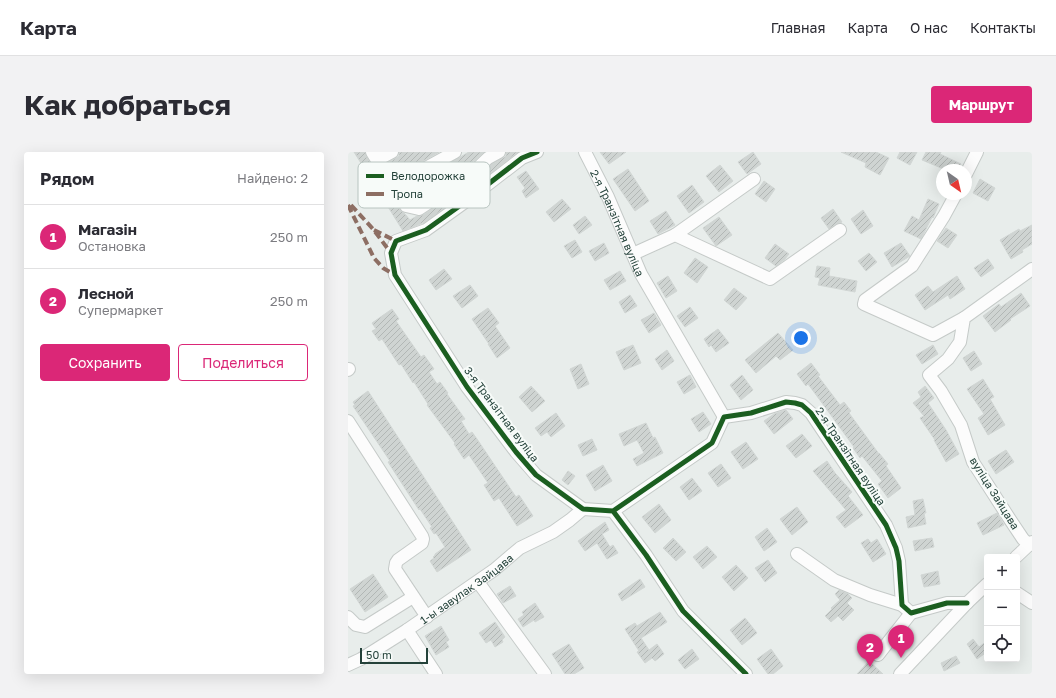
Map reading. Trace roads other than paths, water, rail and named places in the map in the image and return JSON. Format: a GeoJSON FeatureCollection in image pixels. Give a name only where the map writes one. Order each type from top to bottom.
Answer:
{"type":"FeatureCollection","features":[{"type":"Feature","properties":{"kind":"street"},"geometry":{"type":"LineString","coordinates":[[375,156],[392,152]]}},
{"type":"Feature","properties":{"kind":"street"},"geometry":{"type":"LineString","coordinates":[[437,162],[455,152]]}},
{"type":"Feature","properties":{"kind":"street"},"geometry":{"type":"LineString","coordinates":[[484,162],[499,152]]}},
{"type":"Feature","properties":{"kind":"street","name":"3-я Транзітная вуліца"},"geometry":{"type":"LineString","coordinates":[[490,183],[522,158],[537,152]]}},
{"type":"Feature","properties":{"kind":"street","name":"2-я Транзітная вуліца"},"geometry":{"type":"LineString","coordinates":[[585,152],[608,197],[641,274],[724,417],[751,413],[786,402],[802,405],[811,413],[886,525],[896,548],[906,609]]}},
{"type":"Feature","properties":{"kind":"street"},"geometry":{"type":"LineString","coordinates":[[971,164],[977,152]]}},
{"type":"Feature","properties":{"kind":"street"},"geometry":{"type":"LineString","coordinates":[[633,254],[676,235],[754,179]]}},
{"type":"Feature","properties":{"kind":"street"},"geometry":{"type":"LineString","coordinates":[[953,200],[912,266],[865,300],[864,304],[934,335],[964,318],[1032,269]]}},
{"type":"Feature","properties":{"kind":"street","name":"3-я Транзітная вуліца"},"geometry":{"type":"LineString","coordinates":[[457,208],[426,230],[396,241],[391,253],[396,275],[467,386],[516,452],[536,475],[583,509]]}},
{"type":"Feature","properties":{"kind":"street"},"geometry":{"type":"LineString","coordinates":[[676,235],[770,279],[840,230]]}},
{"type":"Feature","properties":{"kind":"street","name":"вуліца Зайцава"},"geometry":{"type":"LineString","coordinates":[[964,318],[960,342],[948,359],[929,375],[941,391],[961,425],[972,462],[1009,518],[1030,544],[1019,554]]}},
{"type":"Feature","properties":{"kind":"street"},"geometry":{"type":"LineString","coordinates":[[583,509],[613,511],[712,443],[724,417]]}},
{"type":"Feature","properties":{"kind":"street"},"geometry":{"type":"LineString","coordinates":[[348,421],[422,536],[422,543],[398,560],[395,570],[427,617]]}},
{"type":"Feature","properties":{"kind":"street","name":"1-ы завулак Зайцава"},"geometry":{"type":"LineString","coordinates":[[348,664],[361,659],[408,630],[478,582],[520,548],[553,532],[583,509]]}},
{"type":"Feature","properties":{"kind":"street"},"geometry":{"type":"LineString","coordinates":[[613,511],[646,554],[683,611],[746,674]]}},
{"type":"Feature","properties":{"kind":"street"},"geometry":{"type":"LineString","coordinates":[[797,554],[834,580],[906,609],[948,603],[967,603]]}},
{"type":"Feature","properties":{"kind":"street"},"geometry":{"type":"LineString","coordinates":[[478,582],[545,674]]}},
{"type":"Feature","properties":{"kind":"street"},"geometry":{"type":"LineString","coordinates":[[900,674],[984,587]]}},
{"type":"Feature","properties":{"kind":"street"},"geometry":{"type":"LineString","coordinates":[[1020,595],[1032,603]]}},
{"type":"Feature","properties":{"kind":"street"},"geometry":{"type":"LineString","coordinates":[[348,617],[356,625],[365,627],[413,597]]}},
{"type":"Feature","properties":{"kind":"street"},"geometry":{"type":"LineString","coordinates":[[878,655],[906,609]]}},
{"type":"Feature","properties":{"kind":"street"},"geometry":{"type":"LineString","coordinates":[[408,630],[436,674]]}},
{"type":"Feature","properties":{"kind":"place","name":"Магазін"},"geometry":{"type":"Point","coordinates":[901,658]}},
{"type":"Feature","properties":{"kind":"place","name":"Лесной"},"geometry":{"type":"Point","coordinates":[870,667]}}]}
